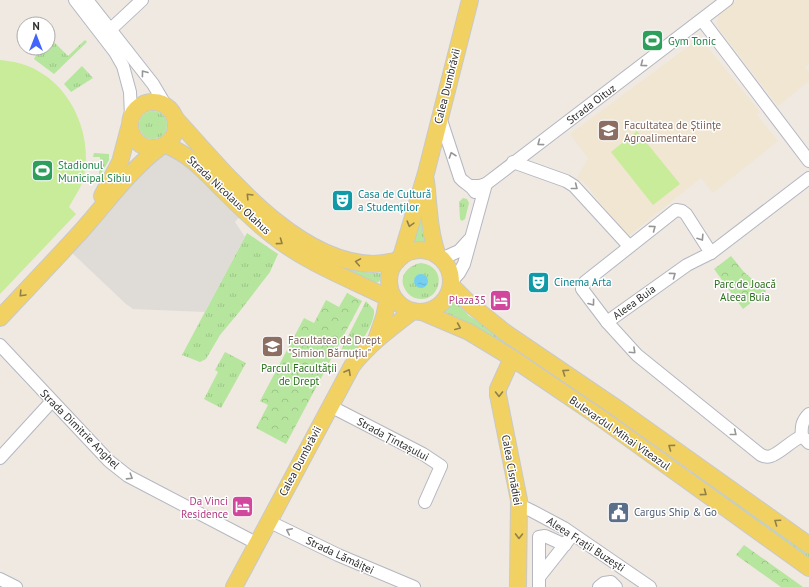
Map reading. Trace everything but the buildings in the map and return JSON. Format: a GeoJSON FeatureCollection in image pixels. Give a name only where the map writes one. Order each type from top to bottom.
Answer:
{"type":"FeatureCollection","features":[{"type":"Feature","properties":{"kind":"main road","name":"Calea Dumbrăvii"},"geometry":{"type":"LineString","coordinates":[[399,259],[426,173],[439,116],[470,0]]}},
{"type":"Feature","properties":{"kind":"main road"},"geometry":{"type":"LineString","coordinates":[[0,318],[45,270],[83,228],[135,170],[162,146],[170,142],[176,128],[170,112],[156,102],[146,103],[137,108],[130,122],[120,162],[108,186],[83,228]]}},
{"type":"Feature","properties":{"kind":"main road","name":"Strada Nicolaus Olahus"},"geometry":{"type":"LineString","coordinates":[[170,112],[206,153],[257,205],[294,234],[325,252],[354,262],[374,264],[399,259]]}},
{"type":"Feature","properties":{"kind":"main road"},"geometry":{"type":"LineString","coordinates":[[130,122],[133,138],[137,143],[148,148],[162,146]]}},
{"type":"Feature","properties":{"kind":"main road","name":"Strada Nicolaus Olahus"},"geometry":{"type":"LineString","coordinates":[[162,146],[182,152],[195,162],[251,218],[284,244],[310,260],[392,295]]}},
{"type":"Feature","properties":{"kind":"main road","name":"Calea Dumbrăvii"},"geometry":{"type":"LineString","coordinates":[[426,173],[430,227],[433,243],[440,257]]}},
{"type":"Feature","properties":{"kind":"main road"},"geometry":{"type":"LineString","coordinates":[[422,250],[428,251],[440,257],[448,267],[451,284],[447,297],[438,306],[433,309],[417,311],[392,295],[390,276],[399,259],[411,252],[422,250]]}},
{"type":"Feature","properties":{"kind":"main road","name":"Bulevardul Mihai Viteazul"},"geometry":{"type":"LineString","coordinates":[[451,284],[478,311],[506,333],[618,409],[809,544]]}},
{"type":"Feature","properties":{"kind":"main road","name":"Calea Dumbrăvii"},"geometry":{"type":"LineString","coordinates":[[376,340],[392,295]]}},
{"type":"Feature","properties":{"kind":"main road","name":"Calea Dumbrăvii"},"geometry":{"type":"LineString","coordinates":[[234,587],[268,520],[352,366],[376,340],[417,311]]}},
{"type":"Feature","properties":{"kind":"main road","name":"Bulevardul Mihai Viteazul"},"geometry":{"type":"LineString","coordinates":[[417,311],[469,332],[512,358],[809,568]]}},
{"type":"Feature","properties":{"kind":"main road"},"geometry":{"type":"LineString","coordinates":[[512,358],[518,354],[526,354],[546,360]]}},
{"type":"Feature","properties":{"kind":"main road","name":"Calea Cisnădiei"},"geometry":{"type":"LineString","coordinates":[[512,358],[498,389],[498,395],[520,509],[518,587]]}},
{"type":"Feature","properties":{"kind":"main road"},"geometry":{"type":"LineString","coordinates":[[606,423],[616,422],[619,414],[618,409]]}},
{"type":"Feature","properties":{"kind":"street"},"geometry":{"type":"LineString","coordinates":[[76,0],[115,52],[123,66],[130,92],[130,122]]}},
{"type":"Feature","properties":{"kind":"street","name":"Strada Nicolaus Olahus"},"geometry":{"type":"LineString","coordinates":[[87,0],[153,84],[170,112]]}},
{"type":"Feature","properties":{"kind":"street"},"geometry":{"type":"LineString","coordinates":[[111,29],[142,0]]}},
{"type":"Feature","properties":{"kind":"street"},"geometry":{"type":"LineString","coordinates":[[713,0],[705,18],[770,111],[809,162]]}},
{"type":"Feature","properties":{"kind":"street","name":"Strada Oituz"},"geometry":{"type":"LineString","coordinates":[[486,184],[727,0]]}},
{"type":"Feature","properties":{"kind":"street"},"geometry":{"type":"LineString","coordinates":[[439,116],[460,178],[466,184],[472,186],[486,184]]}},
{"type":"Feature","properties":{"kind":"street"},"geometry":{"type":"LineString","coordinates":[[513,162],[566,181],[574,186],[629,246]]}},
{"type":"Feature","properties":{"kind":"street","name":"Aleea Buia"},"geometry":{"type":"LineString","coordinates":[[711,253],[686,214],[680,210],[676,210],[629,246],[583,285],[582,289],[607,322],[686,265],[711,253],[809,178]]}},
{"type":"Feature","properties":{"kind":"street"},"geometry":{"type":"LineString","coordinates":[[451,284],[461,270],[486,184]]}},
{"type":"Feature","properties":{"kind":"street"},"geometry":{"type":"LineString","coordinates":[[472,186],[480,205]]}},
{"type":"Feature","properties":{"kind":"street"},"geometry":{"type":"LineString","coordinates":[[440,257],[459,251],[471,237]]}},
{"type":"Feature","properties":{"kind":"street"},"geometry":{"type":"LineString","coordinates":[[607,322],[637,355],[765,457],[770,457],[794,440],[805,440],[801,425],[809,414]]}},
{"type":"Feature","properties":{"kind":"street","name":"Strada Dimitrie Anghel"},"geometry":{"type":"LineString","coordinates":[[0,346],[108,461],[128,476],[256,543]]}},
{"type":"Feature","properties":{"kind":"street"},"geometry":{"type":"LineString","coordinates":[[0,458],[52,401]]}},
{"type":"Feature","properties":{"kind":"street","name":"Strada Țintașului"},"geometry":{"type":"LineString","coordinates":[[330,406],[422,454],[441,466],[425,502]]}},
{"type":"Feature","properties":{"kind":"street","name":"Aleea Frații Buzești"},"geometry":{"type":"LineString","coordinates":[[520,509],[526,508],[573,534],[650,587]]}},
{"type":"Feature","properties":{"kind":"street","name":"Strada Lămâiței"},"geometry":{"type":"LineString","coordinates":[[268,520],[391,583],[414,587]]}},
{"type":"Feature","properties":{"kind":"street"},"geometry":{"type":"LineString","coordinates":[[539,582],[573,534]]}},
{"type":"Feature","properties":{"kind":"street"},"geometry":{"type":"LineString","coordinates":[[539,582],[539,537],[545,536],[565,544]]}},
{"type":"Feature","properties":{"kind":"street"},"geometry":{"type":"LineString","coordinates":[[599,587],[606,582],[611,582],[615,585],[628,571]]}},
{"type":"Feature","properties":{"kind":"street"},"geometry":{"type":"LineString","coordinates":[[0,579],[16,587]]}},
{"type":"Feature","properties":{"kind":"shaded area"},"geometry":{"type":"Polygon","coordinates":[[[737,0],[809,0],[809,64],[805,67],[809,72],[809,81],[778,106],[719,29],[717,23],[719,14],[737,0]]]}},
{"type":"Feature","properties":{"kind":"shaded area"},"geometry":{"type":"Polygon","coordinates":[[[700,38],[760,112],[757,115],[778,141],[713,193],[701,178],[627,237],[585,183],[577,178],[588,158],[570,134],[700,38]]]}},
{"type":"Feature","properties":{"kind":"shaded area"},"geometry":{"type":"Polygon","coordinates":[[[163,154],[176,155],[241,215],[235,222],[245,237],[205,312],[133,309],[69,250],[129,182],[163,154]]]}},
{"type":"Feature","properties":{"kind":"green space"},"geometry":{"type":"Polygon","coordinates":[[[85,40],[87,42],[54,74],[34,59],[36,56],[56,56],[56,44],[68,56],[85,40]]]}},
{"type":"Feature","properties":{"kind":"green space","name":"Stadionul Municipal Sibiu"},"geometry":{"type":"Polygon","coordinates":[[[0,60],[29,66],[51,80],[62,91],[72,105],[79,120],[84,135],[86,151],[82,183],[69,207],[76,214],[0,294],[0,60]]]}},
{"type":"Feature","properties":{"kind":"green space"},"geometry":{"type":"Polygon","coordinates":[[[82,66],[93,78],[71,92],[64,84],[82,66]]]}},
{"type":"Feature","properties":{"kind":"green space"},"geometry":{"type":"Polygon","coordinates":[[[153,111],[163,115],[167,125],[163,135],[153,139],[143,135],[139,125],[143,115],[153,111]]]}},
{"type":"Feature","properties":{"kind":"green space"},"geometry":{"type":"Polygon","coordinates":[[[637,131],[680,184],[653,205],[611,152],[637,131]]]}},
{"type":"Feature","properties":{"kind":"green space"},"geometry":{"type":"Polygon","coordinates":[[[94,153],[109,154],[109,160],[99,175],[100,157],[93,157],[94,153]]]}},
{"type":"Feature","properties":{"kind":"green space"},"geometry":{"type":"Polygon","coordinates":[[[463,198],[467,199],[469,203],[465,219],[462,221],[460,219],[459,202],[463,198]]]}},
{"type":"Feature","properties":{"kind":"green space"},"geometry":{"type":"Polygon","coordinates":[[[421,206],[427,247],[426,248],[411,247],[421,206]]]}},
{"type":"Feature","properties":{"kind":"green space"},"geometry":{"type":"Polygon","coordinates":[[[247,233],[278,254],[270,272],[220,335],[206,359],[200,362],[182,355],[247,233]]]}},
{"type":"Feature","properties":{"kind":"green space","name":"Parc de Joacă Aleea Buia"},"geometry":{"type":"Polygon","coordinates":[[[731,256],[744,272],[766,291],[743,309],[714,269],[731,256]]]}},
{"type":"Feature","properties":{"kind":"green space"},"geometry":{"type":"Polygon","coordinates":[[[324,260],[351,269],[381,273],[382,275],[379,282],[375,283],[324,260]]]}},
{"type":"Feature","properties":{"kind":"green space"},"geometry":{"type":"Polygon","coordinates":[[[421,263],[430,266],[436,271],[439,278],[435,291],[430,296],[423,299],[415,298],[410,295],[405,289],[403,283],[403,278],[406,271],[409,268],[421,263]]]}},
{"type":"Feature","properties":{"kind":"green space","name":"Parcul Facultății de Drept"},"geometry":{"type":"Polygon","coordinates":[[[347,293],[362,301],[286,444],[256,428],[268,405],[260,401],[304,318],[314,323],[326,300],[339,307],[347,293]]]}},
{"type":"Feature","properties":{"kind":"green space"},"geometry":{"type":"Polygon","coordinates":[[[366,301],[374,310],[374,316],[369,329],[349,358],[340,352],[366,301]]]}},
{"type":"Feature","properties":{"kind":"green space"},"geometry":{"type":"Polygon","coordinates":[[[453,301],[455,301],[469,316],[503,337],[512,346],[509,348],[441,313],[448,309],[453,301]]]}},
{"type":"Feature","properties":{"kind":"green space"},"geometry":{"type":"Polygon","coordinates":[[[225,352],[246,363],[221,408],[204,399],[218,372],[215,370],[225,352]]]}},
{"type":"Feature","properties":{"kind":"green space"},"geometry":{"type":"Polygon","coordinates":[[[536,364],[543,364],[615,416],[614,418],[536,364]]]}},
{"type":"Feature","properties":{"kind":"green space"},"geometry":{"type":"Polygon","coordinates":[[[694,469],[809,552],[809,562],[689,476],[694,469]]]}},
{"type":"Feature","properties":{"kind":"green space"},"geometry":{"type":"Polygon","coordinates":[[[744,545],[803,587],[781,587],[736,555],[744,545]]]}},
{"type":"Feature","properties":{"kind":"water"},"geometry":{"type":"Polygon","coordinates":[[[421,274],[426,276],[428,281],[426,286],[421,288],[416,286],[414,281],[416,276],[421,274]]]}},
{"type":"Feature","properties":{"kind":"place","name":"Gym Tonic"},"geometry":{"type":"Point","coordinates":[652,41]}},
{"type":"Feature","properties":{"kind":"place","name":"Facultatea de Științe Agroalimentare"},"geometry":{"type":"Point","coordinates":[608,131]}},
{"type":"Feature","properties":{"kind":"place","name":"Stadionul Municipal Sibiu"},"geometry":{"type":"Point","coordinates":[42,171]}},
{"type":"Feature","properties":{"kind":"place","name":"Casa de Cultură a Studenților"},"geometry":{"type":"Point","coordinates":[343,200]}},
{"type":"Feature","properties":{"kind":"place","name":"Cinema Arta"},"geometry":{"type":"Point","coordinates":[538,282]}},
{"type":"Feature","properties":{"kind":"place","name":"Plaza35"},"geometry":{"type":"Point","coordinates":[501,300]}},
{"type":"Feature","properties":{"kind":"place","name":"Facultatea de Drept \"Simion Bărnuțiu\""},"geometry":{"type":"Point","coordinates":[272,346]}},
{"type":"Feature","properties":{"kind":"place","name":"Da Vinci Residence"},"geometry":{"type":"Point","coordinates":[243,507]}},
{"type":"Feature","properties":{"kind":"place","name":"Cargus Ship & Go"},"geometry":{"type":"Point","coordinates":[619,512]}}]}
